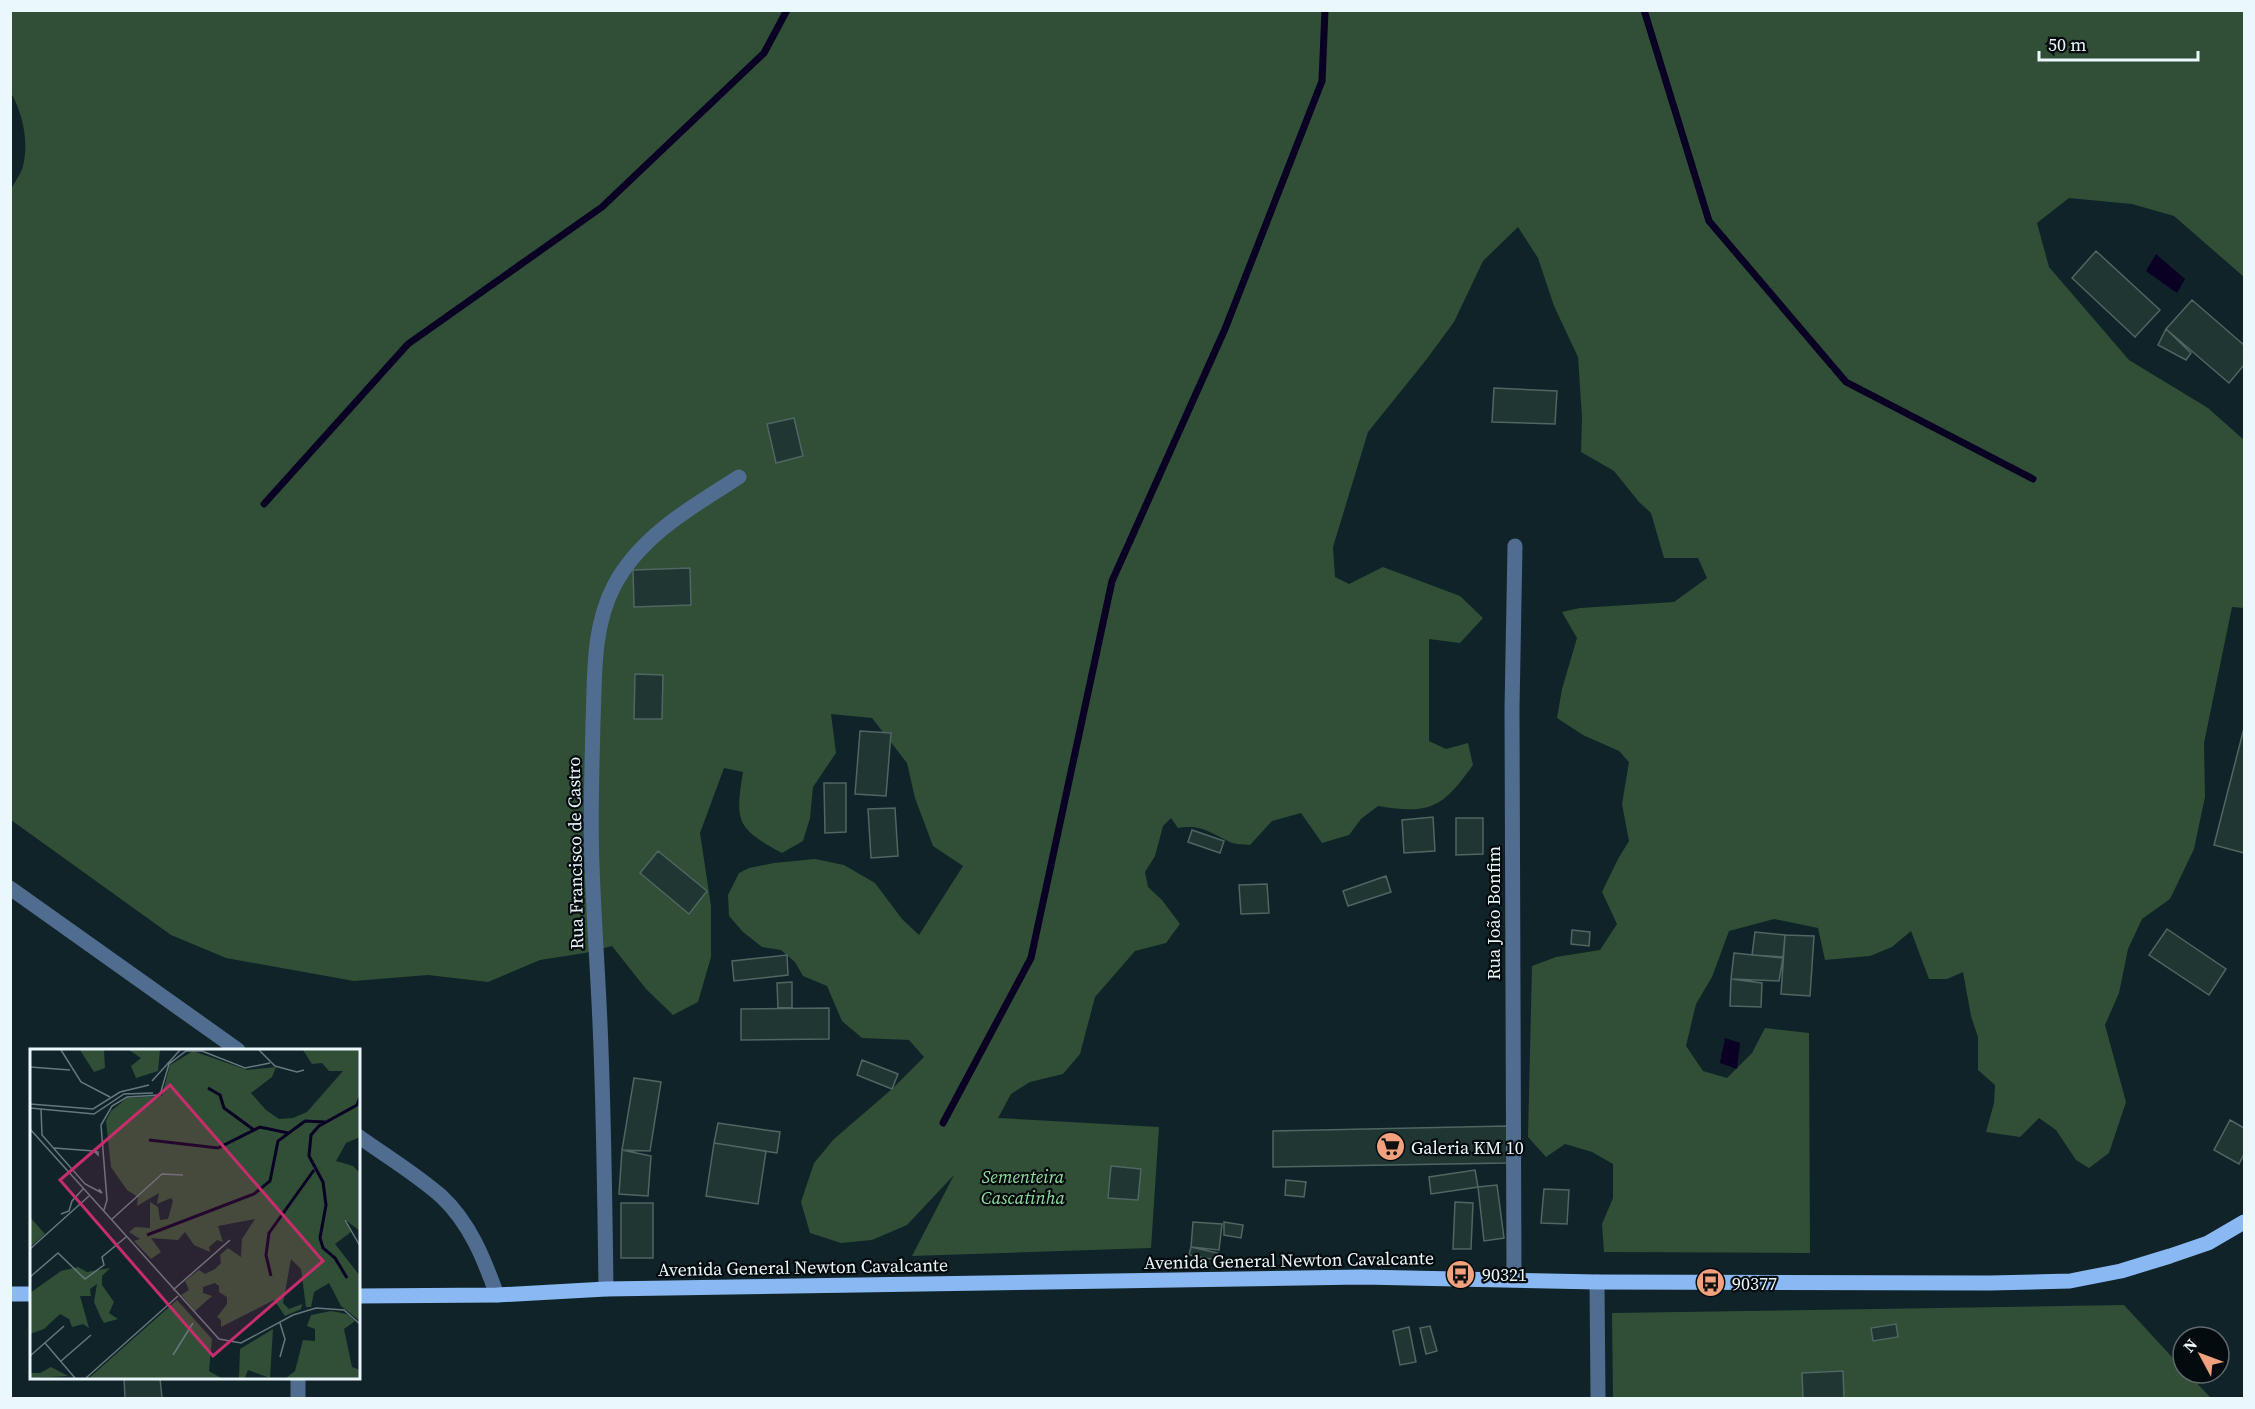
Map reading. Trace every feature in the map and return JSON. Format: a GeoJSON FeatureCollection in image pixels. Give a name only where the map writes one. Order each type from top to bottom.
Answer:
{"type":"FeatureCollection","features":[{"type":"Feature","properties":{"kind":"main road","name":"Avenida General Newton Cavalcante"},"geometry":{"type":"LineString","coordinates":[[360,1296],[497,1295],[606,1289],[1362,1277],[1597,1282],[1990,1283],[2070,1281],[2121,1270],[2179,1253],[2208,1243],[2244,1222]]}},
{"type":"Feature","properties":{"kind":"main road"},"geometry":{"type":"LineString","coordinates":[[10,1294],[30,1294]]}},
{"type":"Feature","properties":{"kind":"street","name":"Rua Francisco de Castro"},"geometry":{"type":"LineString","coordinates":[[606,1289],[601,1050],[592,863],[591,787],[599,627],[615,584],[635,556],[681,514],[739,477]]}},
{"type":"Feature","properties":{"kind":"street","name":"Rua João Bonfim"},"geometry":{"type":"LineString","coordinates":[[1514,1280],[1512,709],[1515,546]]}},
{"type":"Feature","properties":{"kind":"street"},"geometry":{"type":"LineString","coordinates":[[10,888],[237,1049]]}},
{"type":"Feature","properties":{"kind":"street"},"geometry":{"type":"LineString","coordinates":[[360,1137],[441,1196],[456,1213],[473,1236],[484,1257],[497,1295]]}},
{"type":"Feature","properties":{"kind":"street"},"geometry":{"type":"LineString","coordinates":[[1597,1282],[1598,1398]]}},
{"type":"Feature","properties":{"kind":"street"},"geometry":{"type":"LineString","coordinates":[[298,1379],[298,1398]]}},
{"type":"Feature","properties":{"kind":"green space","name":"Sementeira Cascatinha"},"geometry":{"type":"Polygon","coordinates":[[[11,11],[2244,11],[2244,277],[2174,216],[2132,204],[2069,198],[2037,223],[2049,267],[2129,360],[2208,408],[2244,440],[2244,608],[2232,607],[2204,743],[2205,797],[2194,849],[2170,899],[2142,919],[2128,949],[2119,993],[2105,1025],[2126,1102],[2109,1153],[2089,1168],[2076,1160],[2056,1130],[2039,1118],[2020,1137],[1986,1132],[1994,1103],[1995,1085],[1978,1070],[1978,1037],[1971,1016],[1963,972],[1947,979],[1929,979],[1911,931],[1892,947],[1870,956],[1825,960],[1818,928],[1774,919],[1729,931],[1712,977],[1696,1004],[1686,1046],[1703,1071],[1727,1078],[1752,1053],[1765,1028],[1809,1033],[1810,1253],[1604,1252],[1602,1224],[1613,1198],[1613,1164],[1592,1152],[1565,1144],[1546,1157],[1528,1137],[1532,966],[1556,957],[1600,950],[1617,924],[1602,892],[1629,841],[1622,804],[1629,762],[1619,751],[1583,735],[1557,718],[1562,689],[1577,638],[1562,612],[1580,608],[1674,602],[1707,578],[1698,558],[1664,558],[1651,513],[1614,471],[1581,452],[1582,417],[1578,357],[1554,306],[1538,258],[1518,227],[1483,261],[1454,322],[1368,432],[1333,547],[1335,577],[1349,584],[1383,567],[1460,596],[1483,618],[1460,643],[1429,639],[1429,741],[1446,749],[1468,743],[1473,765],[1453,790],[1434,805],[1411,809],[1378,806],[1361,819],[1349,835],[1322,843],[1301,813],[1272,821],[1250,845],[1232,843],[1200,828],[1178,828],[1171,818],[1163,826],[1155,856],[1145,872],[1148,887],[1162,900],[1180,924],[1166,943],[1135,951],[1095,997],[1080,1054],[1063,1074],[1030,1082],[1011,1094],[998,1118],[1159,1127],[1151,1248],[912,1256],[954,1175],[907,1225],[872,1240],[841,1243],[810,1233],[801,1202],[814,1163],[834,1139],[892,1089],[924,1057],[909,1040],[862,1038],[842,1021],[827,986],[803,976],[795,962],[781,950],[762,947],[743,932],[729,916],[728,895],[739,873],[749,868],[815,859],[844,865],[875,883],[902,919],[919,935],[963,866],[933,846],[915,798],[907,763],[872,718],[831,714],[836,753],[813,787],[810,818],[803,841],[782,853],[747,830],[742,822],[739,802],[743,772],[724,768],[700,833],[711,906],[711,957],[698,1002],[673,1015],[646,989],[612,946],[540,960],[488,982],[428,975],[354,981],[226,958],[171,935],[11,820],[10,191],[22,169],[25,157],[25,138],[22,119],[11,93],[11,11]]]}},
{"type":"Feature","properties":{"kind":"green space"},"geometry":{"type":"Polygon","coordinates":[[[2124,1305],[2171,1356],[2171,1385],[2199,1385],[2211,1398],[1613,1398],[1612,1313],[2124,1305]]]}},
{"type":"Feature","properties":{"kind":"shaded area"},"geometry":{"type":"Polygon","coordinates":[[[2156,254],[2185,279],[2177,293],[2146,271],[2156,254]]]}},
{"type":"Feature","properties":{"kind":"shaded area"},"geometry":{"type":"Polygon","coordinates":[[[1725,1038],[1740,1043],[1737,1069],[1720,1063],[1725,1038]]]}},
{"type":"Feature","properties":{"kind":"building"},"geometry":{"type":"Polygon","coordinates":[[[2096,251],[2160,310],[2135,337],[2072,278],[2096,251]]]}},
{"type":"Feature","properties":{"kind":"building"},"geometry":{"type":"Polygon","coordinates":[[[2192,300],[2244,345],[2244,365],[2229,383],[2166,329],[2192,300]]]}},
{"type":"Feature","properties":{"kind":"building"},"geometry":{"type":"Polygon","coordinates":[[[2166,329],[2191,353],[2186,360],[2158,345],[2166,329]]]}},
{"type":"Feature","properties":{"kind":"building"},"geometry":{"type":"Polygon","coordinates":[[[1494,388],[1557,391],[1555,424],[1492,422],[1494,388]]]}},
{"type":"Feature","properties":{"kind":"building"},"geometry":{"type":"Polygon","coordinates":[[[794,418],[803,456],[776,463],[767,424],[794,418]]]}},
{"type":"Feature","properties":{"kind":"building"},"geometry":{"type":"Polygon","coordinates":[[[690,568],[691,605],[634,607],[633,570],[690,568]]]}},
{"type":"Feature","properties":{"kind":"building"},"geometry":{"type":"Polygon","coordinates":[[[635,674],[663,675],[662,719],[634,719],[635,674]]]}},
{"type":"Feature","properties":{"kind":"building"},"geometry":{"type":"Polygon","coordinates":[[[2244,728],[2244,853],[2214,845],[2244,728]]]}},
{"type":"Feature","properties":{"kind":"building"},"geometry":{"type":"Polygon","coordinates":[[[860,731],[891,733],[886,796],[855,794],[860,731]]]}},
{"type":"Feature","properties":{"kind":"building"},"geometry":{"type":"Polygon","coordinates":[[[824,783],[846,783],[846,832],[825,833],[824,783]]]}},
{"type":"Feature","properties":{"kind":"building"},"geometry":{"type":"Polygon","coordinates":[[[895,808],[898,856],[871,858],[868,809],[895,808]]]}},
{"type":"Feature","properties":{"kind":"building"},"geometry":{"type":"Polygon","coordinates":[[[1433,817],[1435,851],[1404,853],[1402,820],[1433,817]]]}},
{"type":"Feature","properties":{"kind":"building"},"geometry":{"type":"Polygon","coordinates":[[[1456,818],[1483,818],[1483,854],[1456,855],[1456,818]]]}},
{"type":"Feature","properties":{"kind":"building"},"geometry":{"type":"Polygon","coordinates":[[[1192,830],[1224,841],[1220,853],[1188,842],[1192,830]]]}},
{"type":"Feature","properties":{"kind":"building"},"geometry":{"type":"Polygon","coordinates":[[[658,851],[707,891],[689,914],[640,873],[658,851]]]}},
{"type":"Feature","properties":{"kind":"building"},"geometry":{"type":"Polygon","coordinates":[[[1386,876],[1391,892],[1348,906],[1343,891],[1386,876]]]}},
{"type":"Feature","properties":{"kind":"building"},"geometry":{"type":"Polygon","coordinates":[[[1267,884],[1269,913],[1241,914],[1239,885],[1267,884]]]}},
{"type":"Feature","properties":{"kind":"building"},"geometry":{"type":"Polygon","coordinates":[[[2167,929],[2226,969],[2209,995],[2149,955],[2167,929]]]}},
{"type":"Feature","properties":{"kind":"building"},"geometry":{"type":"Polygon","coordinates":[[[1572,930],[1590,932],[1589,946],[1571,944],[1572,930]]]}},
{"type":"Feature","properties":{"kind":"building"},"geometry":{"type":"Polygon","coordinates":[[[1755,932],[1785,935],[1783,957],[1752,955],[1755,932]]]}},
{"type":"Feature","properties":{"kind":"building"},"geometry":{"type":"Polygon","coordinates":[[[1785,935],[1814,936],[1810,996],[1781,994],[1785,935]]]}},
{"type":"Feature","properties":{"kind":"building"},"geometry":{"type":"Polygon","coordinates":[[[1734,953],[1783,958],[1779,981],[1731,979],[1734,953]]]}},
{"type":"Feature","properties":{"kind":"building"},"geometry":{"type":"Polygon","coordinates":[[[787,955],[788,975],[734,981],[732,961],[787,955]]]}},
{"type":"Feature","properties":{"kind":"building"},"geometry":{"type":"Polygon","coordinates":[[[1731,979],[1762,983],[1761,1007],[1730,1006],[1731,979]]]}},
{"type":"Feature","properties":{"kind":"building"},"geometry":{"type":"Polygon","coordinates":[[[792,982],[792,1008],[778,1008],[777,983],[792,982]]]}},
{"type":"Feature","properties":{"kind":"building"},"geometry":{"type":"Polygon","coordinates":[[[829,1008],[829,1039],[741,1040],[741,1009],[829,1008]]]}},
{"type":"Feature","properties":{"kind":"building"},"geometry":{"type":"Polygon","coordinates":[[[862,1060],[898,1074],[892,1089],[857,1075],[862,1060]]]}},
{"type":"Feature","properties":{"kind":"building"},"geometry":{"type":"Polygon","coordinates":[[[634,1078],[661,1082],[650,1151],[622,1150],[634,1078]]]}},
{"type":"Feature","properties":{"kind":"building"},"geometry":{"type":"Polygon","coordinates":[[[2230,1120],[2244,1128],[2244,1154],[2239,1164],[2214,1150],[2230,1120]]]}},
{"type":"Feature","properties":{"kind":"building"},"geometry":{"type":"Polygon","coordinates":[[[718,1123],[780,1132],[777,1153],[714,1143],[718,1123]]]}},
{"type":"Feature","properties":{"kind":"building","name":"Galeria KM 10"},"geometry":{"type":"Polygon","coordinates":[[[1507,1126],[1507,1163],[1273,1167],[1273,1131],[1507,1126]]]}},
{"type":"Feature","properties":{"kind":"building"},"geometry":{"type":"Polygon","coordinates":[[[714,1143],[766,1151],[758,1204],[706,1196],[714,1143]]]}},
{"type":"Feature","properties":{"kind":"building"},"geometry":{"type":"Polygon","coordinates":[[[622,1150],[651,1156],[648,1196],[619,1194],[622,1150]]]}},
{"type":"Feature","properties":{"kind":"building"},"geometry":{"type":"Polygon","coordinates":[[[1111,1166],[1141,1169],[1138,1200],[1108,1198],[1111,1166]]]}},
{"type":"Feature","properties":{"kind":"building"},"geometry":{"type":"Polygon","coordinates":[[[1475,1170],[1478,1187],[1431,1194],[1429,1177],[1475,1170]]]}},
{"type":"Feature","properties":{"kind":"building"},"geometry":{"type":"Polygon","coordinates":[[[1286,1180],[1306,1182],[1304,1197],[1285,1195],[1286,1180]]]}},
{"type":"Feature","properties":{"kind":"building"},"geometry":{"type":"Polygon","coordinates":[[[1497,1185],[1504,1238],[1484,1241],[1478,1187],[1497,1185]]]}},
{"type":"Feature","properties":{"kind":"building"},"geometry":{"type":"Polygon","coordinates":[[[1544,1189],[1569,1190],[1567,1224],[1541,1223],[1544,1189]]]}},
{"type":"Feature","properties":{"kind":"building"},"geometry":{"type":"Polygon","coordinates":[[[1455,1202],[1473,1203],[1471,1249],[1453,1249],[1455,1202]]]}},
{"type":"Feature","properties":{"kind":"building"},"geometry":{"type":"Polygon","coordinates":[[[621,1203],[653,1203],[653,1258],[621,1258],[621,1203]]]}},
{"type":"Feature","properties":{"kind":"building"},"geometry":{"type":"Polygon","coordinates":[[[1193,1222],[1222,1224],[1219,1250],[1191,1247],[1193,1222]]]}},
{"type":"Feature","properties":{"kind":"building"},"geometry":{"type":"Polygon","coordinates":[[[1224,1222],[1243,1225],[1241,1238],[1224,1235],[1224,1222]]]}},
{"type":"Feature","properties":{"kind":"building"},"geometry":{"type":"Polygon","coordinates":[[[1191,1247],[1218,1253],[1216,1260],[1189,1255],[1191,1247]]]}},
{"type":"Feature","properties":{"kind":"building"},"geometry":{"type":"Polygon","coordinates":[[[1896,1324],[1898,1337],[1873,1341],[1871,1328],[1896,1324]]]}},
{"type":"Feature","properties":{"kind":"building"},"geometry":{"type":"Polygon","coordinates":[[[1430,1326],[1437,1351],[1426,1354],[1420,1328],[1430,1326]]]}},
{"type":"Feature","properties":{"kind":"building"},"geometry":{"type":"Polygon","coordinates":[[[1409,1327],[1416,1362],[1400,1365],[1393,1331],[1409,1327]]]}},
{"type":"Feature","properties":{"kind":"building"},"geometry":{"type":"Polygon","coordinates":[[[1843,1371],[1844,1398],[1803,1398],[1802,1373],[1843,1371]]]}},
{"type":"Feature","properties":{"kind":"building"},"geometry":{"type":"Polygon","coordinates":[[[124,1379],[160,1379],[162,1398],[125,1398],[124,1379]]]}},
{"type":"Feature","properties":{"kind":"waterway"},"geometry":{"type":"LineString","coordinates":[[264,504],[408,344],[602,207],[764,53],[787,10]]}},
{"type":"Feature","properties":{"kind":"waterway"},"geometry":{"type":"LineString","coordinates":[[943,1123],[1031,958],[1112,581],[1225,329],[1322,81],[1325,10]]}},
{"type":"Feature","properties":{"kind":"waterway"},"geometry":{"type":"LineString","coordinates":[[1644,10],[1709,221],[1846,382],[2033,479]]}},
{"type":"Feature","properties":{"kind":"place","name":"Galeria KM 10"},"geometry":{"type":"Point","coordinates":[1390,1147]}},
{"type":"Feature","properties":{"kind":"place","name":"90321"},"geometry":{"type":"Point","coordinates":[1461,1274]}},
{"type":"Feature","properties":{"kind":"place","name":"90377"},"geometry":{"type":"Point","coordinates":[1711,1283]}}]}
